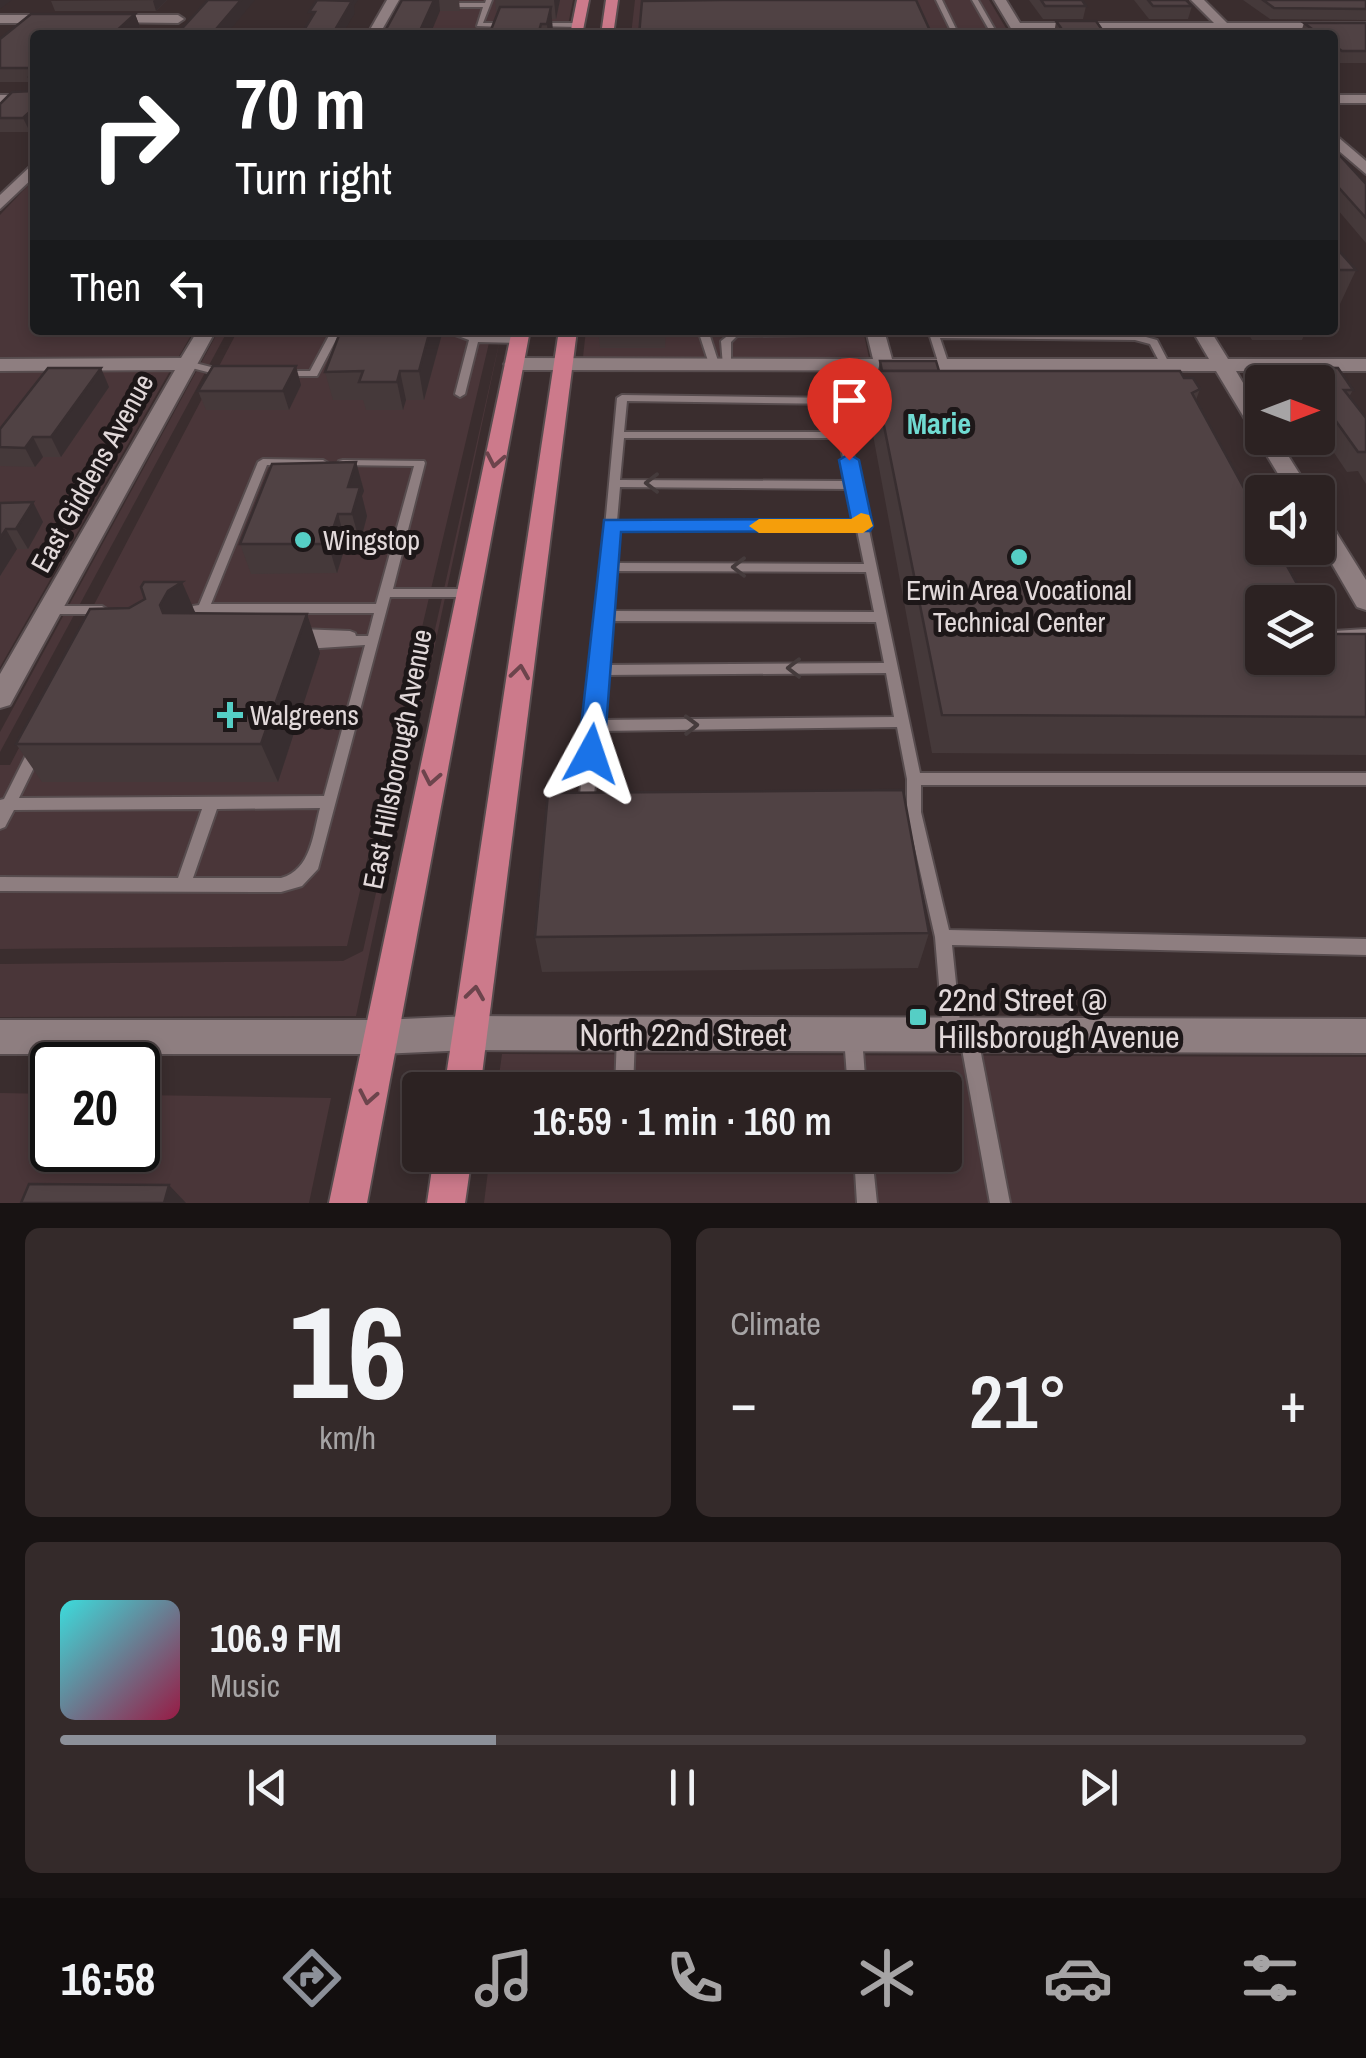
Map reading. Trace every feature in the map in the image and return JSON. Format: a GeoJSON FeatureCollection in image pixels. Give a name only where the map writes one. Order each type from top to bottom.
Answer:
{"type":"FeatureCollection","features":[{"type":"Feature","properties":{"kind":"main road"},"geometry":{"type":"LineString","coordinates":[[577,30],[583,0]]}},
{"type":"Feature","properties":{"kind":"main road"},"geometry":{"type":"LineString","coordinates":[[608,30],[612,0]]}},
{"type":"Feature","properties":{"kind":"main road"},"geometry":{"type":"LineString","coordinates":[[465,1072],[567,335]]}},
{"type":"Feature","properties":{"kind":"main road","name":"East Hillsborough Avenue"},"geometry":{"type":"LineString","coordinates":[[348,1203],[518,345]]}},
{"type":"Feature","properties":{"kind":"main road"},"geometry":{"type":"LineString","coordinates":[[446,1203],[451,1172]]}},
{"type":"Feature","properties":{"kind":"street"},"geometry":{"type":"LineString","coordinates":[[0,31],[40,0]]}},
{"type":"Feature","properties":{"kind":"street"},"geometry":{"type":"LineString","coordinates":[[376,30],[393,0]]}},
{"type":"Feature","properties":{"kind":"street"},"geometry":{"type":"LineString","coordinates":[[1000,0],[1018,30]]}},
{"type":"Feature","properties":{"kind":"street"},"geometry":{"type":"LineString","coordinates":[[1197,0],[1227,30]]}},
{"type":"Feature","properties":{"kind":"street"},"geometry":{"type":"LineString","coordinates":[[88,19],[182,14],[167,30]]}},
{"type":"Feature","properties":{"kind":"street"},"geometry":{"type":"LineString","coordinates":[[0,19],[70,19]]}},
{"type":"Feature","properties":{"kind":"street"},"geometry":{"type":"LineString","coordinates":[[1262,30],[1366,27]]}},
{"type":"Feature","properties":{"kind":"street"},"geometry":{"type":"LineString","coordinates":[[0,99],[30,99]]}},
{"type":"Feature","properties":{"kind":"street"},"geometry":{"type":"LineString","coordinates":[[1338,99],[1366,99]]}},
{"type":"Feature","properties":{"kind":"street"},"geometry":{"type":"LineString","coordinates":[[1338,142],[1366,168]]}},
{"type":"Feature","properties":{"kind":"street"},"geometry":{"type":"LineString","coordinates":[[0,204],[30,172]]}},
{"type":"Feature","properties":{"kind":"street","name":"East Giddens Avenue"},"geometry":{"type":"LineString","coordinates":[[0,698],[204,335]]}},
{"type":"Feature","properties":{"kind":"street"},"geometry":{"type":"LineString","coordinates":[[876,335],[884,365]]}},
{"type":"Feature","properties":{"kind":"street"},"geometry":{"type":"LineString","coordinates":[[1204,335],[1245,402]]}},
{"type":"Feature","properties":{"kind":"street"},"geometry":{"type":"LineString","coordinates":[[518,345],[564,363],[1366,365]]}},
{"type":"Feature","properties":{"kind":"street"},"geometry":{"type":"LineString","coordinates":[[0,365],[187,364]]}},
{"type":"Feature","properties":{"kind":"street"},"geometry":{"type":"LineString","coordinates":[[1335,549],[1366,601]]}},
{"type":"Feature","properties":{"kind":"street","name":"North 22nd Street"},"geometry":{"type":"LineString","coordinates":[[0,1037],[380,1037],[470,1033],[1366,1036]]}},
{"type":"Feature","properties":{"kind":"lane"},"geometry":{"type":"LineString","coordinates":[[448,0],[446,5],[488,2],[479,25],[577,30]]}},
{"type":"Feature","properties":{"kind":"lane"},"geometry":{"type":"LineString","coordinates":[[939,0],[954,30]]}},
{"type":"Feature","properties":{"kind":"lane"},"geometry":{"type":"LineString","coordinates":[[975,0],[992,30]]}},
{"type":"Feature","properties":{"kind":"lane"},"geometry":{"type":"LineString","coordinates":[[275,374],[313,374],[334,335]]}},
{"type":"Feature","properties":{"kind":"lane"},"geometry":{"type":"LineString","coordinates":[[462,335],[518,345]]}},
{"type":"Feature","properties":{"kind":"lane"},"geometry":{"type":"LineString","coordinates":[[706,335],[720,364]]}},
{"type":"Feature","properties":{"kind":"lane"},"geometry":{"type":"LineString","coordinates":[[720,364],[726,340],[732,335]]}},
{"type":"Feature","properties":{"kind":"lane"},"geometry":{"type":"LineString","coordinates":[[934,335],[944,365]]}},
{"type":"Feature","properties":{"kind":"lane"},"geometry":{"type":"LineString","coordinates":[[1122,335],[1154,342],[1165,365]]}},
{"type":"Feature","properties":{"kind":"lane"},"geometry":{"type":"LineString","coordinates":[[460,394],[474,339]]}},
{"type":"Feature","properties":{"kind":"lane"},"geometry":{"type":"LineString","coordinates":[[187,364],[238,373]]}},
{"type":"Feature","properties":{"kind":"lane"},"geometry":{"type":"LineString","coordinates":[[843,365],[848,401],[844,436],[914,779],[914,812],[1000,1203]]}},
{"type":"Feature","properties":{"kind":"lane"},"geometry":{"type":"LineString","coordinates":[[605,810],[586,810],[622,398],[906,401]]}},
{"type":"Feature","properties":{"kind":"lane"},"geometry":{"type":"LineString","coordinates":[[619,435],[844,436]]}},
{"type":"Feature","properties":{"kind":"lane"},"geometry":{"type":"LineString","coordinates":[[0,884],[281,885],[296,881],[313,864],[420,464],[263,462],[203,609]]}},
{"type":"Feature","properties":{"kind":"lane"},"geometry":{"type":"LineString","coordinates":[[615,483],[854,485]]}},
{"type":"Feature","properties":{"kind":"lane"},"geometry":{"type":"LineString","coordinates":[[611,525],[863,526]]}},
{"type":"Feature","properties":{"kind":"lane"},"geometry":{"type":"LineString","coordinates":[[608,567],[872,568]]}},
{"type":"Feature","properties":{"kind":"lane"},"geometry":{"type":"LineString","coordinates":[[184,609],[468,594]]}},
{"type":"Feature","properties":{"kind":"lane"},"geometry":{"type":"LineString","coordinates":[[50,610],[125,610]]}},
{"type":"Feature","properties":{"kind":"lane"},"geometry":{"type":"LineString","coordinates":[[98,625],[105,610]]}},
{"type":"Feature","properties":{"kind":"lane"},"geometry":{"type":"LineString","coordinates":[[603,616],[881,617]]}},
{"type":"Feature","properties":{"kind":"lane"},"geometry":{"type":"LineString","coordinates":[[1335,636],[1366,634]]}},
{"type":"Feature","properties":{"kind":"lane"},"geometry":{"type":"LineString","coordinates":[[293,639],[372,640]]}},
{"type":"Feature","properties":{"kind":"lane"},"geometry":{"type":"LineString","coordinates":[[598,670],[891,668]]}},
{"type":"Feature","properties":{"kind":"lane"},"geometry":{"type":"LineString","coordinates":[[593,726],[902,722]]}},
{"type":"Feature","properties":{"kind":"lane"},"geometry":{"type":"LineString","coordinates":[[0,823],[5,805],[42,738]]}},
{"type":"Feature","properties":{"kind":"lane"},"geometry":{"type":"LineString","coordinates":[[914,779],[1366,779]]}},
{"type":"Feature","properties":{"kind":"lane"},"geometry":{"type":"LineString","coordinates":[[5,805],[329,802]]}},
{"type":"Feature","properties":{"kind":"lane"},"geometry":{"type":"LineString","coordinates":[[183,885],[212,803]]}},
{"type":"Feature","properties":{"kind":"lane"},"geometry":{"type":"LineString","coordinates":[[876,812],[914,812]]}},
{"type":"Feature","properties":{"kind":"lane"},"geometry":{"type":"LineString","coordinates":[[942,937],[1366,947]]}},
{"type":"Feature","properties":{"kind":"lane"},"geometry":{"type":"LineString","coordinates":[[625,1072],[626,1034]]}},
{"type":"Feature","properties":{"kind":"lane"},"geometry":{"type":"LineString","coordinates":[[852,1034],[855,1072]]}},
{"type":"Feature","properties":{"kind":"lane"},"geometry":{"type":"LineString","coordinates":[[864,1172],[867,1203]]}},
{"type":"Feature","properties":{"kind":"shaded area"},"geometry":{"type":"Polygon","coordinates":[[[400,0],[573,0],[567,30],[384,30],[400,0]]]}},
{"type":"Feature","properties":{"kind":"shaded area"},"geometry":{"type":"Polygon","coordinates":[[[635,0],[989,0],[1007,30],[632,30],[635,0]]]}},
{"type":"Feature","properties":{"kind":"shaded area"},"geometry":{"type":"Polygon","coordinates":[[[30,183],[30,335],[191,335],[178,358],[0,358],[0,215],[30,183]]]}},
{"type":"Feature","properties":{"kind":"shaded area"},"geometry":{"type":"Polygon","coordinates":[[[216,335],[225,335],[0,752],[0,732],[216,335]]]}},
{"type":"Feature","properties":{"kind":"shaded area"},"geometry":{"type":"Polygon","coordinates":[[[235,335],[491,335],[347,946],[0,949],[0,765],[10,765],[235,335]]]}},
{"type":"Feature","properties":{"kind":"shaded area"},"geometry":{"type":"Polygon","coordinates":[[[501,335],[356,1016],[0,1017],[0,964],[343,961],[363,951],[501,335]]]}},
{"type":"Feature","properties":{"kind":"shaded area"},"geometry":{"type":"Polygon","coordinates":[[[585,335],[864,335],[869,358],[583,357],[585,335]]]}},
{"type":"Feature","properties":{"kind":"shaded area"},"geometry":{"type":"Polygon","coordinates":[[[0,371],[170,371],[0,667],[0,371]]]}},
{"type":"Feature","properties":{"kind":"shaded area"},"geometry":{"type":"Polygon","coordinates":[[[502,1054],[1366,1057],[1366,1203],[484,1203],[488,1172],[962,1172],[962,1072],[500,1072],[502,1054]]]}},
{"type":"Feature","properties":{"kind":"shaded area"},"geometry":{"type":"Polygon","coordinates":[[[0,1093],[30,1094],[30,1172],[160,1172],[160,1095],[331,1098],[309,1203],[0,1203],[0,1093]]]}},
{"type":"Feature","properties":{"kind":"building"},"geometry":{"type":"Polygon","coordinates":[[[208,0],[241,0],[215,30],[181,30],[208,0]]]}},
{"type":"Feature","properties":{"kind":"building"},"geometry":{"type":"Polygon","coordinates":[[[317,0],[352,1],[335,30],[304,30],[315,12],[309,12],[317,0]]]}},
{"type":"Feature","properties":{"kind":"building"},"geometry":{"type":"Polygon","coordinates":[[[402,0],[434,0],[420,30],[386,30],[402,0]]]}},
{"type":"Feature","properties":{"kind":"building"},"geometry":{"type":"Polygon","coordinates":[[[916,0],[930,30],[639,30],[642,1],[916,0]]]}},
{"type":"Feature","properties":{"kind":"building"},"geometry":{"type":"Polygon","coordinates":[[[1041,0],[1082,0],[1086,6],[1045,6],[1041,0]]]}},
{"type":"Feature","properties":{"kind":"building"},"geometry":{"type":"Polygon","coordinates":[[[1148,0],[1186,0],[1192,6],[1153,6],[1148,0]]]}},
{"type":"Feature","properties":{"kind":"building"},"geometry":{"type":"Polygon","coordinates":[[[1263,0],[1366,0],[1366,9],[1274,8],[1263,0]]]}},
{"type":"Feature","properties":{"kind":"building"},"geometry":{"type":"Polygon","coordinates":[[[500,7],[551,7],[547,24],[541,24],[539,30],[491,30],[500,7]]]}},
{"type":"Feature","properties":{"kind":"building"},"geometry":{"type":"Polygon","coordinates":[[[31,14],[135,14],[117,30],[30,30],[30,68],[0,68],[0,39],[31,14]]]}},
{"type":"Feature","properties":{"kind":"building"},"geometry":{"type":"Polygon","coordinates":[[[1056,21],[1096,21],[1102,30],[1062,30],[1056,21]]]}},
{"type":"Feature","properties":{"kind":"building"},"geometry":{"type":"Polygon","coordinates":[[[1304,23],[1366,23],[1366,51],[1338,48],[1338,30],[1313,30],[1304,23]]]}},
{"type":"Feature","properties":{"kind":"building"},"geometry":{"type":"Polygon","coordinates":[[[30,91],[30,112],[23,118],[0,118],[0,104],[12,92],[30,91]]]}},
{"type":"Feature","properties":{"kind":"building"},"geometry":{"type":"Polygon","coordinates":[[[1338,154],[1366,184],[1366,218],[1338,187],[1338,154]]]}},
{"type":"Feature","properties":{"kind":"building"},"geometry":{"type":"Polygon","coordinates":[[[1338,250],[1356,270],[1338,270],[1338,250]]]}},
{"type":"Feature","properties":{"kind":"building"},"geometry":{"type":"Polygon","coordinates":[[[339,335],[429,335],[419,371],[400,371],[397,382],[359,382],[363,371],[325,372],[339,335]]]}},
{"type":"Feature","properties":{"kind":"building"},"geometry":{"type":"Polygon","coordinates":[[[880,361],[936,361],[939,371],[882,371],[880,361]]]}},
{"type":"Feature","properties":{"kind":"building"},"geometry":{"type":"Polygon","coordinates":[[[213,366],[296,366],[283,391],[198,391],[213,366]]]}},
{"type":"Feature","properties":{"kind":"building"},"geometry":{"type":"Polygon","coordinates":[[[48,368],[101,368],[51,437],[33,437],[25,448],[0,447],[0,429],[48,368]]]}},
{"type":"Feature","properties":{"kind":"building"},"geometry":{"type":"Polygon","coordinates":[[[1335,368],[1353,390],[1344,390],[1366,418],[1366,452],[1358,452],[1335,420],[1335,368]]]}},
{"type":"Feature","properties":{"kind":"building"},"geometry":{"type":"Polygon","coordinates":[[[873,371],[1180,371],[1184,378],[1193,378],[1200,389],[1192,393],[1245,490],[1245,565],[1286,565],[1298,585],[1245,585],[1245,675],[1335,675],[1335,634],[1366,634],[1366,717],[942,715],[873,371]]]}},
{"type":"Feature","properties":{"kind":"building"},"geometry":{"type":"Polygon","coordinates":[[[356,462],[348,487],[360,487],[352,514],[338,514],[328,544],[240,544],[272,464],[356,462]]]}},
{"type":"Feature","properties":{"kind":"building"},"geometry":{"type":"Polygon","coordinates":[[[33,502],[16,529],[6,529],[0,538],[0,503],[33,502]]]}},
{"type":"Feature","properties":{"kind":"building","name":"Walgreens"},"geometry":{"type":"Polygon","coordinates":[[[144,582],[182,582],[168,591],[160,605],[163,613],[307,614],[261,744],[16,744],[90,609],[129,608],[145,599],[141,587],[144,582]]]}},
{"type":"Feature","properties":{"kind":"building"},"geometry":{"type":"Polygon","coordinates":[[[903,790],[929,933],[535,937],[548,793],[903,790]]]}},
{"type":"Feature","properties":{"kind":"building"},"geometry":{"type":"Polygon","coordinates":[[[29,1184],[169,1185],[164,1203],[21,1203],[29,1184]]]}},
{"type":"Feature","properties":{"kind":"slow traffic"},"geometry":{"type":"LineString","coordinates":[[759,526],[863,526],[861,520]]}},
{"type":"Feature","properties":{"kind":"place","name":"Wingstop"},"geometry":{"type":"Point","coordinates":[303,540]}},
{"type":"Feature","properties":{"kind":"place","name":"Erwin Area Vocational Technical Center"},"geometry":{"type":"Point","coordinates":[1019,557]}},
{"type":"Feature","properties":{"kind":"place","name":"Walgreens"},"geometry":{"type":"Point","coordinates":[230,715]}},
{"type":"Feature","properties":{"kind":"place","name":"22nd Street @ Hillsborough Avenue"},"geometry":{"type":"Point","coordinates":[918,1017]}},
{"type":"Feature","properties":{"kind":"district","name":"Marie"},"geometry":{"type":"Point","coordinates":[939,423]}},
{"type":"Feature","properties":{"kind":"route"},"geometry":{"type":"LineString","coordinates":[[591,754],[611,525],[863,526],[849,460]]}}]}
